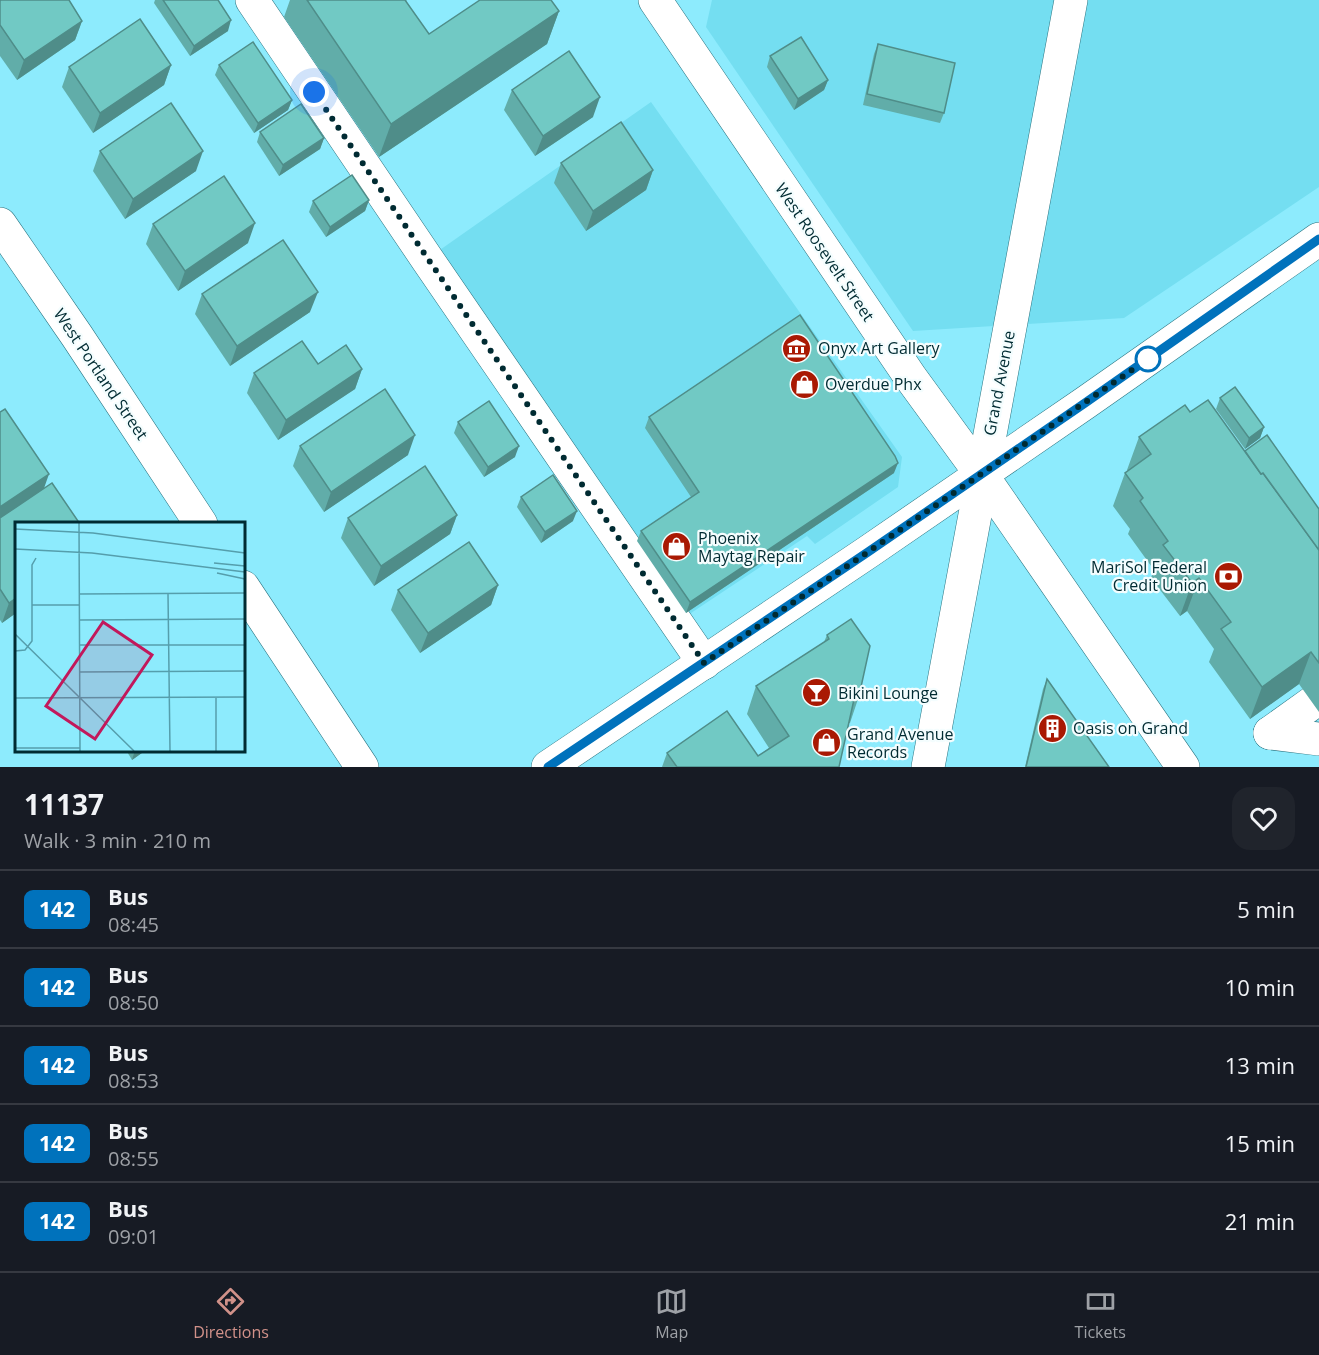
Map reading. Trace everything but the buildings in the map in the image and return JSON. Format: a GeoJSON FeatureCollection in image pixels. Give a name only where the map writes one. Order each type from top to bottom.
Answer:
{"type":"FeatureCollection","features":[{"type":"Feature","properties":{"kind":"street"},"geometry":{"type":"LineString","coordinates":[[252,0],[704,663]]}},
{"type":"Feature","properties":{"kind":"street","name":"West Roosevelt Street"},"geometry":{"type":"LineString","coordinates":[[655,0],[911,378],[981,474],[1183,767]]}},
{"type":"Feature","properties":{"kind":"street","name":"Grand Avenue"},"geometry":{"type":"LineString","coordinates":[[927,767],[1071,0]]}},
{"type":"Feature","properties":{"kind":"street","name":"West Portland Street"},"geometry":{"type":"LineString","coordinates":[[0,224],[200,522]]}},
{"type":"Feature","properties":{"kind":"street"},"geometry":{"type":"LineString","coordinates":[[548,767],[868,552],[1319,239]]}},
{"type":"Feature","properties":{"kind":"street"},"geometry":{"type":"LineString","coordinates":[[244,589],[362,767]]}},
{"type":"Feature","properties":{"kind":"street"},"geometry":{"type":"LineString","coordinates":[[1312,703],[1270,734],[1319,739]]}},
{"type":"Feature","properties":{"kind":"shaded area"},"geometry":{"type":"Polygon","coordinates":[[[712,0],[1319,0],[1319,187],[1124,318],[913,331],[706,27],[712,0]]]}},
{"type":"Feature","properties":{"kind":"shaded area"},"geometry":{"type":"Polygon","coordinates":[[[651,102],[902,457],[898,487],[815,544],[807,536],[676,623],[427,259],[651,102]]]}},
{"type":"Feature","properties":{"kind":"bus line","name":"142"},"geometry":{"type":"LineString","coordinates":[[548,767],[868,552],[1319,239]]}},
{"type":"Feature","properties":{"kind":"place","name":"Onyx Art Gallery"},"geometry":{"type":"Point","coordinates":[797,348]}},
{"type":"Feature","properties":{"kind":"place","name":"Overdue Phx"},"geometry":{"type":"Point","coordinates":[804,384]}},
{"type":"Feature","properties":{"kind":"place","name":"Phoenix Maytag Repair"},"geometry":{"type":"Point","coordinates":[677,547]}},
{"type":"Feature","properties":{"kind":"place","name":"MariSol Federal Credit Union"},"geometry":{"type":"Point","coordinates":[1228,576]}},
{"type":"Feature","properties":{"kind":"place","name":"Bikini Lounge"},"geometry":{"type":"Point","coordinates":[817,693]}},
{"type":"Feature","properties":{"kind":"place","name":"Oasis on Grand"},"geometry":{"type":"Point","coordinates":[1052,728]}},
{"type":"Feature","properties":{"kind":"place","name":"Grand Avenue Records"},"geometry":{"type":"Point","coordinates":[826,743]}},
{"type":"Feature","properties":{"kind":"route"},"geometry":{"type":"LineString","coordinates":[[314,92],[704,663],[1148,359]]}}]}
